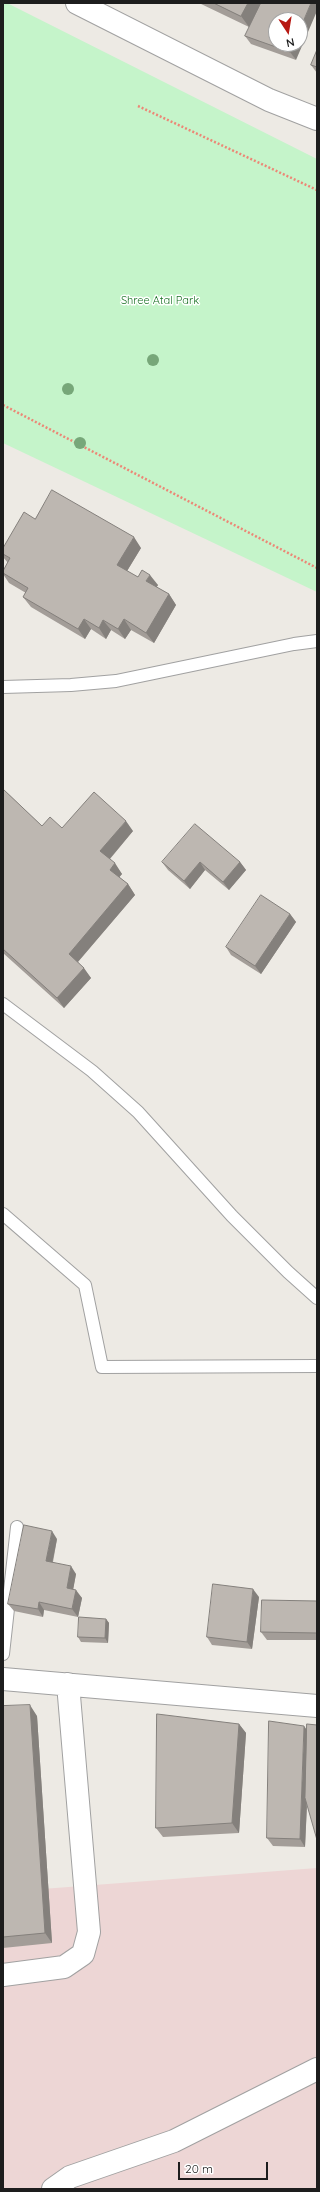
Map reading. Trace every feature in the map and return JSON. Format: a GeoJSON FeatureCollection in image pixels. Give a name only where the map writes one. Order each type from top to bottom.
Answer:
{"type":"FeatureCollection","features":[{"type":"Feature","properties":{"kind":"street"},"geometry":{"type":"LineString","coordinates":[[77,3],[269,100],[317,119]]}},
{"type":"Feature","properties":{"kind":"street"},"geometry":{"type":"LineString","coordinates":[[3,1679],[317,1706]]}},
{"type":"Feature","properties":{"kind":"street"},"geometry":{"type":"LineString","coordinates":[[3,1975],[64,1967],[83,1954],[89,1932],[68,1684]]}},
{"type":"Feature","properties":{"kind":"street"},"geometry":{"type":"LineString","coordinates":[[53,2189],[70,2177],[174,2141],[317,2069]]}},
{"type":"Feature","properties":{"kind":"lane"},"geometry":{"type":"LineString","coordinates":[[3,687],[71,686],[116,681],[294,644],[317,642]]}},
{"type":"Feature","properties":{"kind":"lane"},"geometry":{"type":"LineString","coordinates":[[3,1004],[92,1071],[138,1112],[232,1216],[288,1272],[317,1298]]}},
{"type":"Feature","properties":{"kind":"lane"},"geometry":{"type":"LineString","coordinates":[[3,1214],[85,1285],[102,1367],[317,1366]]}},
{"type":"Feature","properties":{"kind":"lane"},"geometry":{"type":"LineString","coordinates":[[3,1654],[17,1527]]}},
{"type":"Feature","properties":{"kind":"path"},"geometry":{"type":"LineString","coordinates":[[138,106],[317,190]]}},
{"type":"Feature","properties":{"kind":"path"},"geometry":{"type":"LineString","coordinates":[[3,405],[317,568]]}},
{"type":"Feature","properties":{"kind":"shaded area"},"geometry":{"type":"Polygon","coordinates":[[[317,1868],[317,2189],[3,2189],[3,1892],[317,1868]]]}},
{"type":"Feature","properties":{"kind":"green space","name":"Shree Atal Park"},"geometry":{"type":"Polygon","coordinates":[[[3,3],[7,3],[317,159],[317,592],[3,443],[3,3]]]}},
{"type":"Feature","properties":{"kind":"building"},"geometry":{"type":"Polygon","coordinates":[[[214,3],[248,3],[241,16],[214,3]]]}},
{"type":"Feature","properties":{"kind":"building"},"geometry":{"type":"Polygon","coordinates":[[[261,3],[311,3],[307,12],[268,12],[268,44],[245,36],[261,3]]]}},
{"type":"Feature","properties":{"kind":"building"},"geometry":{"type":"Polygon","coordinates":[[[317,50],[317,67],[311,65],[317,50]]]}},
{"type":"Feature","properties":{"kind":"building"},"geometry":{"type":"Polygon","coordinates":[[[52,490],[134,537],[117,565],[138,577],[142,570],[150,575],[146,581],[169,594],[146,633],[124,619],[118,629],[103,620],[99,628],[84,619],[78,629],[23,597],[28,588],[3,573],[10,558],[3,554],[3,548],[24,512],[35,519],[52,490]]]}},
{"type":"Feature","properties":{"kind":"building"},"geometry":{"type":"Polygon","coordinates":[[[3,789],[42,826],[50,817],[62,828],[94,792],[126,821],[100,851],[115,863],[110,870],[128,884],[69,954],[84,968],[57,998],[3,949],[3,789]]]}},
{"type":"Feature","properties":{"kind":"building"},"geometry":{"type":"Polygon","coordinates":[[[195,824],[240,862],[223,882],[200,862],[184,881],[162,862],[195,824]]]}},
{"type":"Feature","properties":{"kind":"building"},"geometry":{"type":"Polygon","coordinates":[[[261,895],[290,914],[255,966],[226,947],[261,895]]]}},
{"type":"Feature","properties":{"kind":"building"},"geometry":{"type":"Polygon","coordinates":[[[24,1525],[52,1531],[46,1561],[71,1566],[67,1588],[76,1590],[72,1609],[39,1602],[38,1609],[8,1604],[24,1525]]]}},
{"type":"Feature","properties":{"kind":"building"},"geometry":{"type":"Polygon","coordinates":[[[213,1584],[253,1589],[247,1642],[207,1637],[213,1584]]]}},
{"type":"Feature","properties":{"kind":"building"},"geometry":{"type":"Polygon","coordinates":[[[262,1600],[317,1601],[317,1633],[261,1632],[262,1600]]]}},
{"type":"Feature","properties":{"kind":"building"},"geometry":{"type":"Polygon","coordinates":[[[79,1617],[106,1619],[105,1638],[78,1637],[79,1617]]]}},
{"type":"Feature","properties":{"kind":"building"},"geometry":{"type":"Polygon","coordinates":[[[30,1705],[45,1933],[3,1937],[3,1706],[30,1705]]]}},
{"type":"Feature","properties":{"kind":"building"},"geometry":{"type":"Polygon","coordinates":[[[157,1714],[239,1724],[232,1823],[156,1828],[157,1714]]]}},
{"type":"Feature","properties":{"kind":"building"},"geometry":{"type":"Polygon","coordinates":[[[269,1721],[304,1726],[300,1839],[267,1838],[269,1721]]]}},
{"type":"Feature","properties":{"kind":"building"},"geometry":{"type":"Polygon","coordinates":[[[307,1724],[317,1725],[317,1840],[305,1798],[307,1724]]]}}]}
